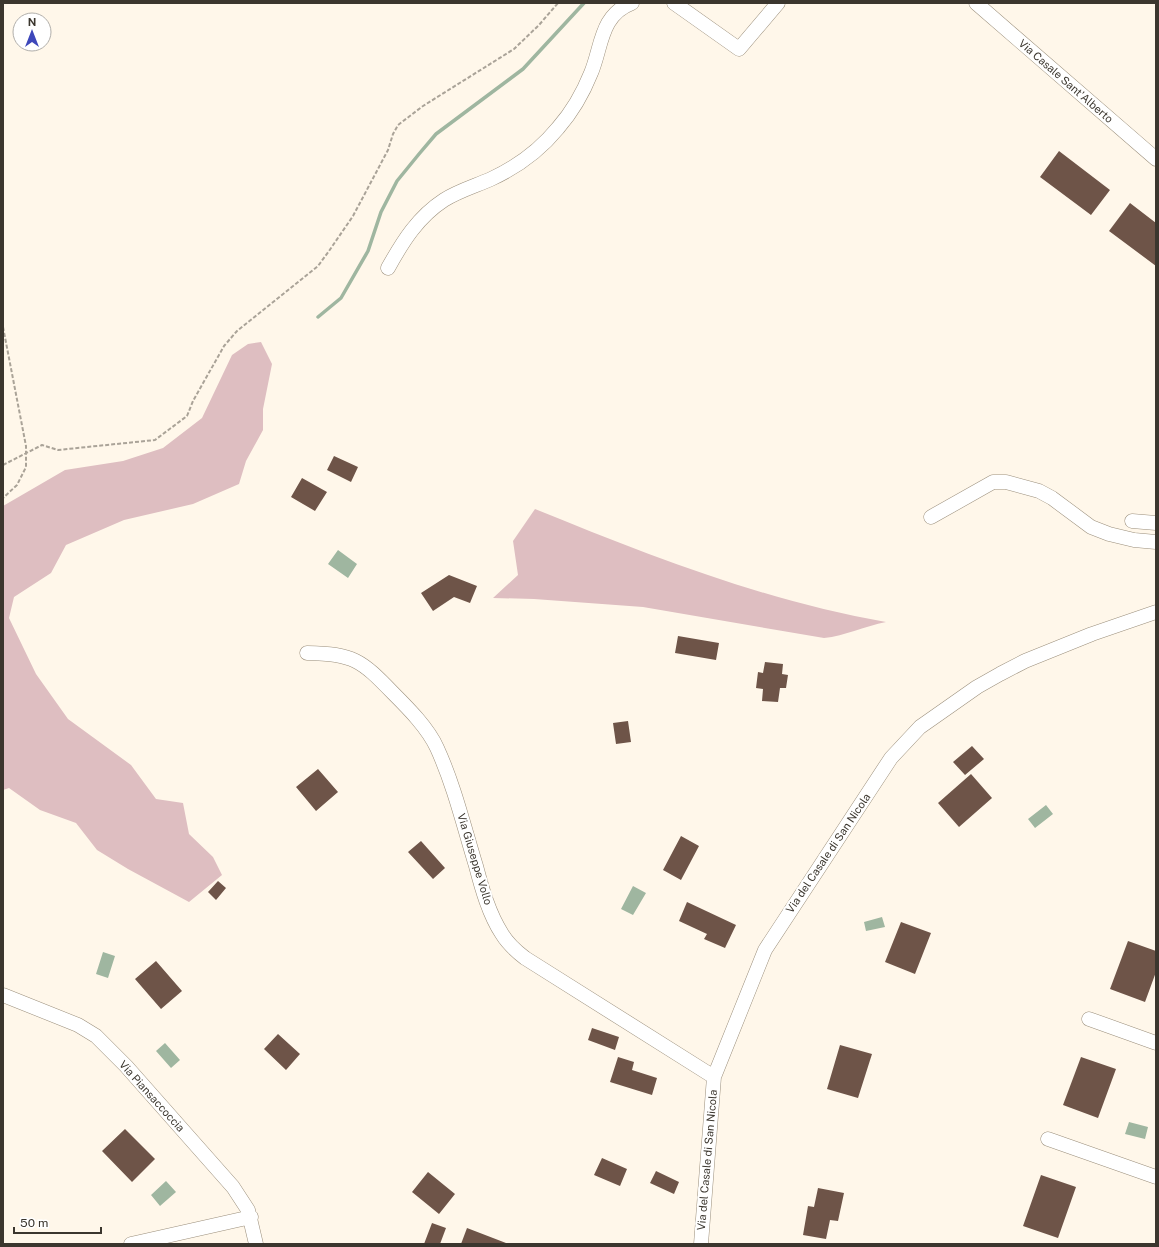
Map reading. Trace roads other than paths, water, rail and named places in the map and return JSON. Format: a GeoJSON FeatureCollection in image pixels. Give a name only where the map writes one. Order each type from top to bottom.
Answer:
{"type":"FeatureCollection","features":[{"type":"Feature","properties":{"kind":"street"},"geometry":{"type":"LineString","coordinates":[[388,268],[414,227],[436,205],[451,196],[491,179],[517,165],[536,150],[558,128],[573,108],[590,76],[607,23],[617,12],[632,3]]}},
{"type":"Feature","properties":{"kind":"street"},"geometry":{"type":"LineString","coordinates":[[674,3],[739,48],[778,3]]}},
{"type":"Feature","properties":{"kind":"street","name":"Via Casale Sant'Alberto"},"geometry":{"type":"LineString","coordinates":[[976,3],[1156,159]]}},
{"type":"Feature","properties":{"kind":"street"},"geometry":{"type":"LineString","coordinates":[[931,517],[993,482],[1006,482],[1039,491],[1052,498],[1091,527],[1109,534],[1134,540],[1156,542]]}},
{"type":"Feature","properties":{"kind":"street"},"geometry":{"type":"LineString","coordinates":[[1132,521],[1156,523]]}},
{"type":"Feature","properties":{"kind":"street","name":"Via del Casale di San Nicola"},"geometry":{"type":"LineString","coordinates":[[701,1244],[714,1077],[765,950],[891,758],[920,727],[977,687],[1000,674],[1025,661],[1092,634],[1156,612]]}},
{"type":"Feature","properties":{"kind":"street","name":"Via Giuseppe Vollo"},"geometry":{"type":"LineString","coordinates":[[307,653],[338,654],[364,664],[411,711],[436,747],[460,812],[485,897],[501,934],[510,946],[525,958],[714,1077]]}},
{"type":"Feature","properties":{"kind":"street","name":"Via Piansaccoccia"},"geometry":{"type":"LineString","coordinates":[[3,995],[78,1025],[96,1036],[224,1176],[241,1198],[251,1217],[256,1244]]}},
{"type":"Feature","properties":{"kind":"street"},"geometry":{"type":"LineString","coordinates":[[1089,1019],[1156,1043]]}},
{"type":"Feature","properties":{"kind":"street"},"geometry":{"type":"LineString","coordinates":[[1048,1139],[1156,1177]]}},
{"type":"Feature","properties":{"kind":"street"},"geometry":{"type":"LineString","coordinates":[[131,1244],[251,1217]]}},
{"type":"Feature","properties":{"kind":"waterway"},"geometry":{"type":"LineString","coordinates":[[318,317],[341,298],[368,251],[381,212],[397,181],[419,154],[436,134],[523,69],[584,3]]}}]}
